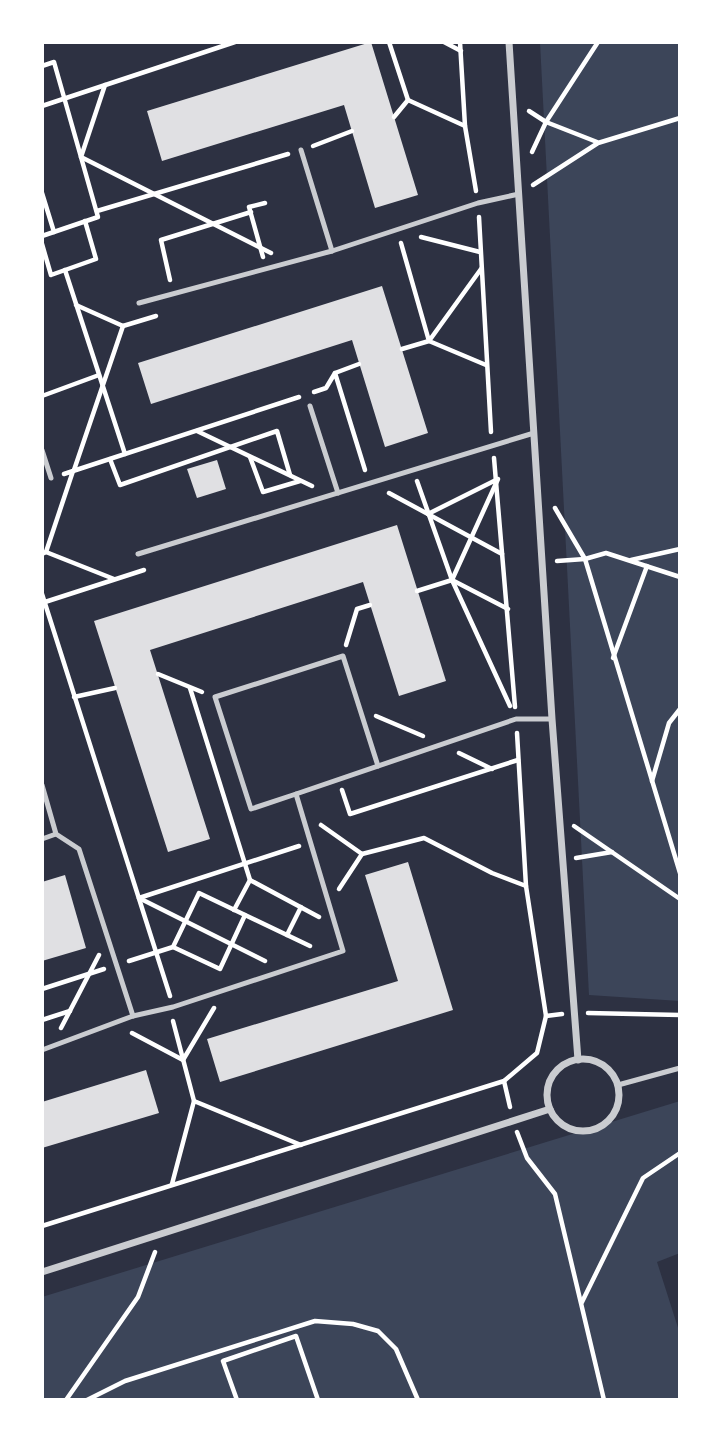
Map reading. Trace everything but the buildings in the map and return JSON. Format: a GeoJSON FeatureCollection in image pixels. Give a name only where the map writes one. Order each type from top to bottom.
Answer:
{"type":"FeatureCollection","features":[{"type":"Feature","properties":{"kind":"street"},"geometry":{"type":"LineString","coordinates":[[509,42],[552,719],[578,1059]]}},
{"type":"Feature","properties":{"kind":"street"},"geometry":{"type":"LineString","coordinates":[[578,1059],[595,1061],[609,1070],[618,1085],[619,1100],[614,1115],[595,1128],[572,1130],[559,1122],[550,1109],[547,1093],[552,1078],[563,1065],[578,1059]]}},
{"type":"Feature","properties":{"kind":"street"},"geometry":{"type":"LineString","coordinates":[[42,1272],[550,1109]]}},
{"type":"Feature","properties":{"kind":"lane"},"geometry":{"type":"LineString","coordinates":[[301,150],[332,251]]}},
{"type":"Feature","properties":{"kind":"lane"},"geometry":{"type":"LineString","coordinates":[[139,303],[332,251],[478,202],[519,194]]}},
{"type":"Feature","properties":{"kind":"lane"},"geometry":{"type":"LineString","coordinates":[[310,406],[338,493]]}},
{"type":"Feature","properties":{"kind":"lane"},"geometry":{"type":"LineString","coordinates":[[138,554],[534,433]]}},
{"type":"Feature","properties":{"kind":"lane"},"geometry":{"type":"LineString","coordinates":[[42,450],[51,478]]}},
{"type":"Feature","properties":{"kind":"lane"},"geometry":{"type":"LineString","coordinates":[[378,766],[343,656],[215,697],[251,809],[339,780],[516,719],[552,719]]}},
{"type":"Feature","properties":{"kind":"lane"},"geometry":{"type":"LineString","coordinates":[[42,785],[57,834],[79,849],[133,1016]]}},
{"type":"Feature","properties":{"kind":"lane"},"geometry":{"type":"LineString","coordinates":[[42,1050],[133,1016],[173,1007],[343,951],[296,794]]}},
{"type":"Feature","properties":{"kind":"lane"},"geometry":{"type":"LineString","coordinates":[[42,838],[57,834]]}},
{"type":"Feature","properties":{"kind":"lane"},"geometry":{"type":"LineString","coordinates":[[618,1085],[680,1068]]}},
{"type":"Feature","properties":{"kind":"path"},"geometry":{"type":"LineString","coordinates":[[42,106],[235,42]]}},
{"type":"Feature","properties":{"kind":"path"},"geometry":{"type":"LineString","coordinates":[[388,42],[408,100],[465,126]]}},
{"type":"Feature","properties":{"kind":"path"},"geometry":{"type":"LineString","coordinates":[[444,42],[461,51]]}},
{"type":"Feature","properties":{"kind":"path"},"geometry":{"type":"LineString","coordinates":[[518,182],[546,122],[598,42]]}},
{"type":"Feature","properties":{"kind":"path"},"geometry":{"type":"LineString","coordinates":[[42,66],[54,62],[98,217],[42,236]]}},
{"type":"Feature","properties":{"kind":"path"},"geometry":{"type":"LineString","coordinates":[[81,157],[105,85]]}},
{"type":"Feature","properties":{"kind":"path"},"geometry":{"type":"LineString","coordinates":[[394,117],[408,100]]}},
{"type":"Feature","properties":{"kind":"path"},"geometry":{"type":"LineString","coordinates":[[514,102],[546,122],[598,143]]}},
{"type":"Feature","properties":{"kind":"path"},"geometry":{"type":"LineString","coordinates":[[519,194],[598,143],[680,118]]}},
{"type":"Feature","properties":{"kind":"path"},"geometry":{"type":"LineString","coordinates":[[97,211],[301,150],[352,131]]}},
{"type":"Feature","properties":{"kind":"path"},"geometry":{"type":"LineString","coordinates":[[81,157],[289,262]]}},
{"type":"Feature","properties":{"kind":"path"},"geometry":{"type":"LineString","coordinates":[[42,193],[54,232]]}},
{"type":"Feature","properties":{"kind":"path"},"geometry":{"type":"LineString","coordinates":[[265,203],[249,207],[266,268]]}},
{"type":"Feature","properties":{"kind":"path"},"geometry":{"type":"LineString","coordinates":[[173,294],[161,240],[251,212]]}},
{"type":"Feature","properties":{"kind":"path"},"geometry":{"type":"LineString","coordinates":[[42,244],[51,275],[96,259],[85,222]]}},
{"type":"Feature","properties":{"kind":"path"},"geometry":{"type":"LineString","coordinates":[[397,230],[480,252]]}},
{"type":"Feature","properties":{"kind":"path"},"geometry":{"type":"LineString","coordinates":[[401,243],[429,341]]}},
{"type":"Feature","properties":{"kind":"path"},"geometry":{"type":"LineString","coordinates":[[402,349],[429,341],[481,268]]}},
{"type":"Feature","properties":{"kind":"path"},"geometry":{"type":"LineString","coordinates":[[65,270],[125,454]]}},
{"type":"Feature","properties":{"kind":"path"},"geometry":{"type":"LineString","coordinates":[[76,305],[122,326],[44,553],[115,579]]}},
{"type":"Feature","properties":{"kind":"path"},"geometry":{"type":"LineString","coordinates":[[429,341],[486,365]]}},
{"type":"Feature","properties":{"kind":"path"},"geometry":{"type":"LineString","coordinates":[[313,393],[326,388],[335,373],[359,364]]}},
{"type":"Feature","properties":{"kind":"path"},"geometry":{"type":"LineString","coordinates":[[335,373],[365,472],[377,469]]}},
{"type":"Feature","properties":{"kind":"path"},"geometry":{"type":"LineString","coordinates":[[42,396],[99,375]]}},
{"type":"Feature","properties":{"kind":"path"},"geometry":{"type":"LineString","coordinates":[[51,478],[300,397]]}},
{"type":"Feature","properties":{"kind":"path"},"geometry":{"type":"LineString","coordinates":[[196,431],[331,495]]}},
{"type":"Feature","properties":{"kind":"path"},"geometry":{"type":"LineString","coordinates":[[110,459],[120,485],[277,431],[290,475]]}},
{"type":"Feature","properties":{"kind":"path"},"geometry":{"type":"LineString","coordinates":[[250,456],[262,492],[300,480]]}},
{"type":"Feature","properties":{"kind":"path"},"geometry":{"type":"LineString","coordinates":[[413,470],[452,580],[516,719]]}},
{"type":"Feature","properties":{"kind":"path"},"geometry":{"type":"LineString","coordinates":[[537,477],[585,559],[612,658],[680,873]]}},
{"type":"Feature","properties":{"kind":"path"},"geometry":{"type":"LineString","coordinates":[[428,514],[498,479],[452,580]]}},
{"type":"Feature","properties":{"kind":"path"},"geometry":{"type":"LineString","coordinates":[[373,482],[503,554]]}},
{"type":"Feature","properties":{"kind":"path"},"geometry":{"type":"LineString","coordinates":[[631,561],[680,549]]}},
{"type":"Feature","properties":{"kind":"path"},"geometry":{"type":"LineString","coordinates":[[542,561],[585,559],[606,553],[680,577]]}},
{"type":"Feature","properties":{"kind":"path"},"geometry":{"type":"LineString","coordinates":[[612,658],[647,566]]}},
{"type":"Feature","properties":{"kind":"path"},"geometry":{"type":"LineString","coordinates":[[417,591],[452,580],[508,609]]}},
{"type":"Feature","properties":{"kind":"path"},"geometry":{"type":"LineString","coordinates":[[42,594],[173,1007],[172,1019],[194,1101],[172,1185]]}},
{"type":"Feature","properties":{"kind":"path"},"geometry":{"type":"LineString","coordinates":[[343,656],[357,609],[370,605]]}},
{"type":"Feature","properties":{"kind":"path"},"geometry":{"type":"LineString","coordinates":[[158,674],[215,697]]}},
{"type":"Feature","properties":{"kind":"path"},"geometry":{"type":"LineString","coordinates":[[74,697],[116,688]]}},
{"type":"Feature","properties":{"kind":"path"},"geometry":{"type":"LineString","coordinates":[[190,688],[250,880],[336,926]]}},
{"type":"Feature","properties":{"kind":"path"},"geometry":{"type":"LineString","coordinates":[[652,782],[669,723],[680,709]]}},
{"type":"Feature","properties":{"kind":"path"},"geometry":{"type":"LineString","coordinates":[[339,780],[350,814],[519,760]]}},
{"type":"Feature","properties":{"kind":"path"},"geometry":{"type":"LineString","coordinates":[[560,816],[680,899]]}},
{"type":"Feature","properties":{"kind":"path"},"geometry":{"type":"LineString","coordinates":[[306,822],[319,824],[362,854]]}},
{"type":"Feature","properties":{"kind":"path"},"geometry":{"type":"LineString","coordinates":[[339,890],[362,854],[425,838],[492,873],[526,886]]}},
{"type":"Feature","properties":{"kind":"path"},"geometry":{"type":"LineString","coordinates":[[139,898],[312,842]]}},
{"type":"Feature","properties":{"kind":"path"},"geometry":{"type":"LineString","coordinates":[[563,859],[613,852]]}},
{"type":"Feature","properties":{"kind":"path"},"geometry":{"type":"LineString","coordinates":[[234,909],[250,880]]}},
{"type":"Feature","properties":{"kind":"path"},"geometry":{"type":"LineString","coordinates":[[173,947],[199,893],[329,956]]}},
{"type":"Feature","properties":{"kind":"path"},"geometry":{"type":"LineString","coordinates":[[139,898],[285,970]]}},
{"type":"Feature","properties":{"kind":"path"},"geometry":{"type":"LineString","coordinates":[[287,935],[301,907]]}},
{"type":"Feature","properties":{"kind":"path"},"geometry":{"type":"LineString","coordinates":[[42,989],[173,947],[220,969],[245,915]]}},
{"type":"Feature","properties":{"kind":"path"},"geometry":{"type":"LineString","coordinates":[[51,1046],[108,939]]}},
{"type":"Feature","properties":{"kind":"path"},"geometry":{"type":"LineString","coordinates":[[183,1060],[225,989]]}},
{"type":"Feature","properties":{"kind":"path"},"geometry":{"type":"LineString","coordinates":[[42,1020],[70,1011]]}},
{"type":"Feature","properties":{"kind":"path"},"geometry":{"type":"LineString","coordinates":[[546,1016],[576,1012],[680,1015]]}},
{"type":"Feature","properties":{"kind":"path"},"geometry":{"type":"LineString","coordinates":[[132,1033],[183,1060]]}},
{"type":"Feature","properties":{"kind":"path"},"geometry":{"type":"LineString","coordinates":[[504,1081],[514,1122],[527,1158],[555,1194],[604,1400]]}},
{"type":"Feature","properties":{"kind":"path"},"geometry":{"type":"LineString","coordinates":[[194,1101],[301,1145]]}},
{"type":"Feature","properties":{"kind":"path"},"geometry":{"type":"LineString","coordinates":[[581,1303],[643,1178],[680,1153]]}},
{"type":"Feature","properties":{"kind":"path"},"geometry":{"type":"LineString","coordinates":[[66,1400],[138,1297],[163,1234]]}},
{"type":"Feature","properties":{"kind":"path"},"geometry":{"type":"LineString","coordinates":[[87,1400],[125,1381],[315,1321],[353,1324],[378,1331],[396,1349],[418,1400]]}},
{"type":"Feature","properties":{"kind":"path"},"geometry":{"type":"LineString","coordinates":[[237,1400],[223,1361],[296,1336],[318,1400]]}},
{"type":"Feature","properties":{"kind":"shaded area"},"geometry":{"type":"Polygon","coordinates":[[[540,42],[680,42],[680,1001],[589,995],[540,42]]]}},
{"type":"Feature","properties":{"kind":"shaded area"},"geometry":{"type":"Polygon","coordinates":[[[680,1101],[680,1253],[657,1262],[680,1334],[680,1400],[42,1400],[42,1297],[680,1101]]]}}]}
